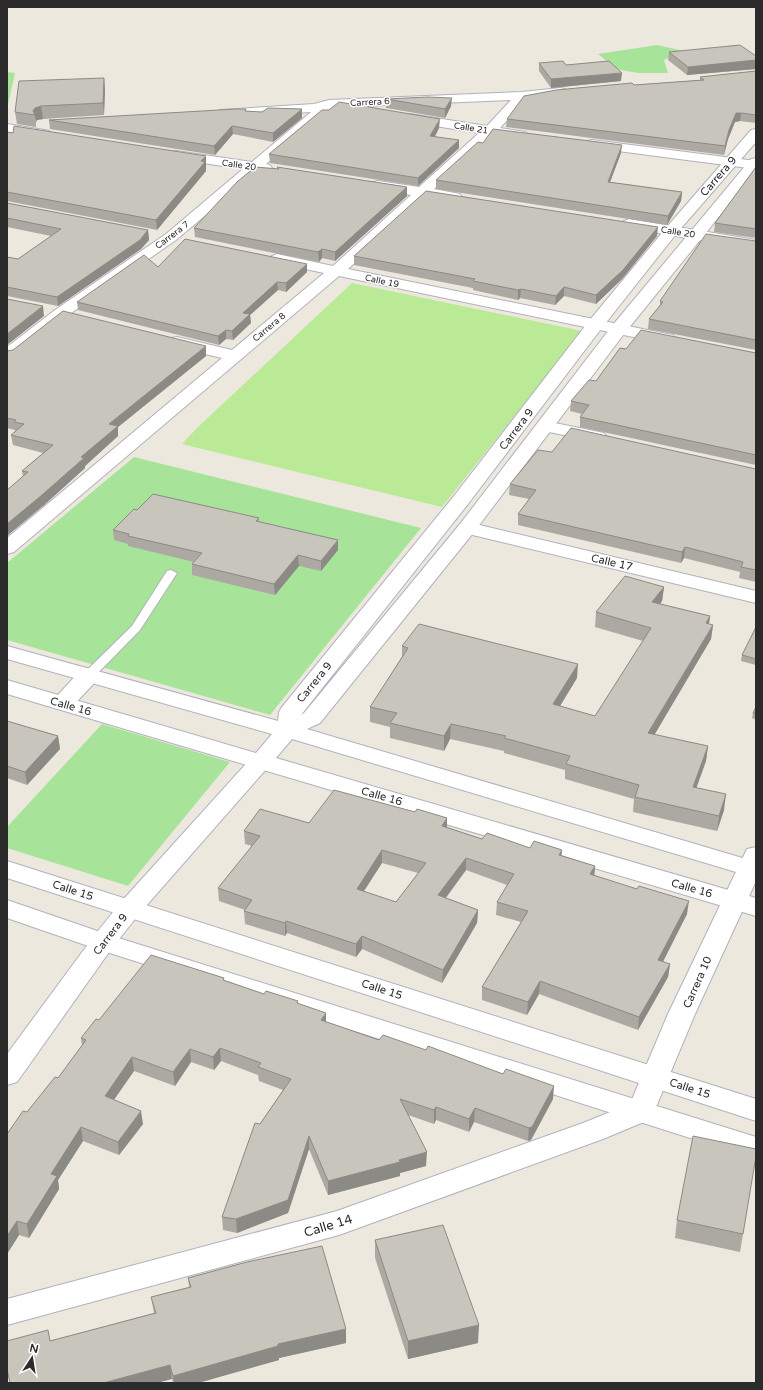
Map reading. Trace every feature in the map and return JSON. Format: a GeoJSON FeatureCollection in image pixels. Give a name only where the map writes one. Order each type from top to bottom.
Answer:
{"type":"FeatureCollection","features":[{"type":"Feature","properties":{"kind":"street","name":"Carrera 6"},"geometry":{"type":"LineString","coordinates":[[212,114],[322,106],[522,96],[576,91]]}},
{"type":"Feature","properties":{"kind":"street","name":"Carrera 8"},"geometry":{"type":"LineString","coordinates":[[7,548],[336,271],[489,130],[522,96]]}},
{"type":"Feature","properties":{"kind":"street","name":"Calle 21"},"geometry":{"type":"LineString","coordinates":[[322,106],[536,136]]}},
{"type":"Feature","properties":{"kind":"street","name":"Carrera 7"},"geometry":{"type":"LineString","coordinates":[[7,343],[52,311],[150,234],[249,166],[322,106]]}},
{"type":"Feature","properties":{"kind":"street"},"geometry":{"type":"LineString","coordinates":[[7,127],[54,130]]}},
{"type":"Feature","properties":{"kind":"street","name":"Carrera 9"},"geometry":{"type":"LineString","coordinates":[[288,730],[290,712],[461,500],[595,325],[671,231],[756,133]]}},
{"type":"Feature","properties":{"kind":"street"},"geometry":{"type":"LineString","coordinates":[[582,142],[755,164]]}},
{"type":"Feature","properties":{"kind":"street","name":"Calle 20"},"geometry":{"type":"LineString","coordinates":[[164,153],[279,171]]}},
{"type":"Feature","properties":{"kind":"street","name":"Carrera 9"},"geometry":{"type":"LineString","coordinates":[[7,1075],[103,942],[130,908],[288,730],[312,718],[467,528],[618,330],[755,164]]}},
{"type":"Feature","properties":{"kind":"street","name":"Carrera 7"},"geometry":{"type":"LineString","coordinates":[[7,356],[52,311],[178,239],[249,166]]}},
{"type":"Feature","properties":{"kind":"street"},"geometry":{"type":"LineString","coordinates":[[366,184],[468,199]]}},
{"type":"Feature","properties":{"kind":"street","name":"Calle 20"},"geometry":{"type":"LineString","coordinates":[[616,222],[756,245]]}},
{"type":"Feature","properties":{"kind":"street"},"geometry":{"type":"LineString","coordinates":[[150,234],[178,239]]}},
{"type":"Feature","properties":{"kind":"street","name":"Calle 19"},"geometry":{"type":"LineString","coordinates":[[261,256],[680,342]]}},
{"type":"Feature","properties":{"kind":"street"},"geometry":{"type":"LineString","coordinates":[[52,311],[84,319]]}},
{"type":"Feature","properties":{"kind":"street"},"geometry":{"type":"LineString","coordinates":[[159,338],[235,356]]}},
{"type":"Feature","properties":{"kind":"street"},"geometry":{"type":"LineString","coordinates":[[545,426],[613,441]]}},
{"type":"Feature","properties":{"kind":"street","name":"Calle 17"},"geometry":{"type":"LineString","coordinates":[[467,528],[756,597]]}},
{"type":"Feature","properties":{"kind":"street"},"geometry":{"type":"LineString","coordinates":[[7,652],[288,730],[754,864]]}},
{"type":"Feature","properties":{"kind":"street"},"geometry":{"type":"LineString","coordinates":[[63,703],[89,675]]}},
{"type":"Feature","properties":{"kind":"street","name":"Calle 16"},"geometry":{"type":"LineString","coordinates":[[7,687],[745,903]]}},
{"type":"Feature","properties":{"kind":"street","name":"Carrera 10"},"geometry":{"type":"LineString","coordinates":[[641,1111],[654,1077],[745,903],[754,864]]}},
{"type":"Feature","properties":{"kind":"street","name":"Calle 15"},"geometry":{"type":"LineString","coordinates":[[7,869],[756,1110]]}},
{"type":"Feature","properties":{"kind":"street"},"geometry":{"type":"LineString","coordinates":[[7,909],[103,942],[756,1148]]}},
{"type":"Feature","properties":{"kind":"street","name":"Calle 14"},"geometry":{"type":"LineString","coordinates":[[7,1312],[340,1223],[593,1131],[641,1111]]}},
{"type":"Feature","properties":{"kind":"lane"},"geometry":{"type":"LineString","coordinates":[[89,675],[136,628],[171,572]]}},
{"type":"Feature","properties":{"kind":"green space"},"geometry":{"type":"Polygon","coordinates":[[[657,45],[684,51],[664,60],[668,73],[638,73],[616,69],[598,54],[657,45]]]}},
{"type":"Feature","properties":{"kind":"green space"},"geometry":{"type":"Polygon","coordinates":[[[7,72],[15,73],[7,109],[7,72]]]}},
{"type":"Feature","properties":{"kind":"green space"},"geometry":{"type":"Polygon","coordinates":[[[352,283],[582,331],[442,507],[182,444],[197,428],[352,283]]]}},
{"type":"Feature","properties":{"kind":"green space"},"geometry":{"type":"Polygon","coordinates":[[[134,457],[421,528],[270,715],[7,640],[7,563],[134,457]]]}},
{"type":"Feature","properties":{"kind":"green space"},"geometry":{"type":"Polygon","coordinates":[[[102,724],[230,762],[128,886],[7,848],[7,827],[102,724]]]}},
{"type":"Feature","properties":{"kind":"building"},"geometry":{"type":"Polygon","coordinates":[[[740,45],[756,56],[756,60],[688,67],[669,52],[740,45]]]}},
{"type":"Feature","properties":{"kind":"building"},"geometry":{"type":"Polygon","coordinates":[[[563,61],[566,65],[609,61],[622,73],[551,79],[539,63],[563,61]]]}},
{"type":"Feature","properties":{"kind":"building"},"geometry":{"type":"Polygon","coordinates":[[[756,71],[756,115],[736,113],[729,130],[725,146],[507,119],[524,96],[556,90],[632,83],[634,85],[704,80],[700,77],[756,71]]]}},
{"type":"Feature","properties":{"kind":"building"},"geometry":{"type":"Polygon","coordinates":[[[104,78],[103,103],[41,106],[35,108],[33,111],[35,115],[15,112],[19,81],[104,78]]]}},
{"type":"Feature","properties":{"kind":"building"},"geometry":{"type":"Polygon","coordinates":[[[428,97],[452,98],[445,109],[386,99],[428,97]]]}},
{"type":"Feature","properties":{"kind":"building"},"geometry":{"type":"Polygon","coordinates":[[[339,102],[440,119],[430,136],[459,140],[418,178],[269,154],[322,110],[329,110],[339,102]]]}},
{"type":"Feature","properties":{"kind":"building"},"geometry":{"type":"Polygon","coordinates":[[[268,108],[302,109],[273,133],[232,126],[214,146],[49,120],[236,109],[262,112],[268,108]]]}},
{"type":"Feature","properties":{"kind":"building"},"geometry":{"type":"Polygon","coordinates":[[[14,126],[206,156],[201,161],[205,162],[156,220],[7,192],[7,132],[13,133],[14,126]]]}},
{"type":"Feature","properties":{"kind":"building"},"geometry":{"type":"Polygon","coordinates":[[[493,129],[622,145],[608,182],[682,192],[668,216],[436,180],[478,142],[483,143],[493,129]]]}},
{"type":"Feature","properties":{"kind":"building"},"geometry":{"type":"Polygon","coordinates":[[[255,167],[279,169],[277,167],[407,187],[335,252],[322,249],[318,252],[194,228],[237,182],[255,167]]]}},
{"type":"Feature","properties":{"kind":"building"},"geometry":{"type":"Polygon","coordinates":[[[756,167],[756,229],[715,223],[756,167]]]}},
{"type":"Feature","properties":{"kind":"building"},"geometry":{"type":"Polygon","coordinates":[[[426,191],[658,227],[623,270],[596,295],[564,287],[556,296],[521,289],[518,290],[473,281],[475,279],[354,256],[426,191]]]}},
{"type":"Feature","properties":{"kind":"building"},"geometry":{"type":"Polygon","coordinates":[[[7,203],[148,230],[140,240],[57,297],[7,287],[7,257],[18,259],[61,229],[7,218],[7,203]]]}},
{"type":"Feature","properties":{"kind":"building"},"geometry":{"type":"Polygon","coordinates":[[[706,234],[756,241],[756,340],[649,319],[663,302],[660,301],[706,234]]]}},
{"type":"Feature","properties":{"kind":"building"},"geometry":{"type":"Polygon","coordinates":[[[185,239],[307,264],[286,283],[277,282],[243,313],[250,314],[232,331],[226,330],[218,336],[77,302],[144,255],[158,267],[185,239]]]}},
{"type":"Feature","properties":{"kind":"building"},"geometry":{"type":"Polygon","coordinates":[[[7,299],[43,306],[7,334],[7,299]]]}},
{"type":"Feature","properties":{"kind":"building"},"geometry":{"type":"Polygon","coordinates":[[[63,311],[206,346],[109,424],[118,426],[81,457],[84,458],[7,524],[7,490],[28,472],[22,471],[53,445],[11,435],[24,424],[14,422],[16,420],[7,418],[7,351],[13,350],[63,311]]]}},
{"type":"Feature","properties":{"kind":"building"},"geometry":{"type":"Polygon","coordinates":[[[641,330],[756,353],[756,455],[580,417],[589,405],[571,401],[589,380],[596,381],[620,348],[626,349],[641,330]]]}},
{"type":"Feature","properties":{"kind":"building"},"geometry":{"type":"Polygon","coordinates":[[[571,428],[756,469],[756,570],[741,567],[743,562],[685,547],[682,552],[518,514],[536,490],[510,484],[538,450],[552,452],[571,428]]]}},
{"type":"Feature","properties":{"kind":"building"},"geometry":{"type":"Polygon","coordinates":[[[153,494],[259,518],[256,521],[338,540],[321,561],[298,555],[274,584],[192,564],[202,553],[128,536],[129,534],[113,530],[134,509],[137,510],[153,494]]]}},
{"type":"Feature","properties":{"kind":"building"},"geometry":{"type":"Polygon","coordinates":[[[625,576],[664,587],[652,602],[710,616],[706,623],[713,625],[648,733],[708,746],[693,787],[726,794],[719,816],[635,797],[639,785],[566,764],[570,756],[504,738],[506,736],[451,724],[444,736],[390,723],[397,713],[370,707],[408,648],[402,646],[419,624],[578,664],[553,704],[595,716],[651,628],[596,612],[625,576]]]}},
{"type":"Feature","properties":{"kind":"building"},"geometry":{"type":"Polygon","coordinates":[[[756,627],[756,659],[742,655],[756,627]]]}},
{"type":"Feature","properties":{"kind":"building"},"geometry":{"type":"Polygon","coordinates":[[[7,721],[58,736],[25,772],[7,766],[7,721]]]}},
{"type":"Feature","properties":{"kind":"building"},"geometry":{"type":"Polygon","coordinates":[[[334,790],[415,812],[417,809],[447,818],[442,826],[482,839],[487,833],[530,848],[534,841],[562,850],[559,855],[595,866],[590,874],[637,889],[639,886],[689,901],[658,960],[670,964],[639,1017],[540,981],[528,1002],[482,987],[528,911],[497,902],[514,874],[466,858],[438,895],[478,910],[443,970],[362,936],[356,944],[286,921],[285,923],[244,911],[252,900],[218,888],[260,836],[244,831],[260,809],[309,823],[334,790]],[[382,850],[357,889],[396,902],[426,863],[382,850]]]}},
{"type":"Feature","properties":{"kind":"building"},"geometry":{"type":"Polygon","coordinates":[[[151,955],[224,978],[223,980],[264,994],[266,991],[298,1001],[297,1003],[326,1013],[321,1020],[379,1040],[383,1035],[426,1050],[428,1046],[503,1074],[506,1069],[554,1086],[532,1127],[529,1128],[475,1108],[469,1119],[436,1107],[434,1110],[400,1099],[427,1152],[399,1160],[400,1162],[328,1181],[309,1136],[288,1200],[236,1219],[222,1217],[255,1123],[260,1124],[291,1079],[258,1067],[261,1063],[220,1048],[213,1057],[190,1049],[173,1072],[132,1057],[105,1096],[141,1111],[118,1142],[81,1127],[51,1174],[57,1176],[27,1224],[17,1221],[7,1236],[7,1134],[23,1111],[27,1112],[55,1077],[58,1078],[86,1040],[81,1038],[96,1019],[99,1020],[151,955]]]}},
{"type":"Feature","properties":{"kind":"building"},"geometry":{"type":"Polygon","coordinates":[[[693,1136],[756,1149],[743,1234],[677,1220],[693,1136]]]}},
{"type":"Feature","properties":{"kind":"building"},"geometry":{"type":"Polygon","coordinates":[[[443,1225],[479,1325],[408,1341],[375,1240],[443,1225]]]}},
{"type":"Feature","properties":{"kind":"building"},"geometry":{"type":"Polygon","coordinates":[[[322,1246],[346,1329],[278,1344],[278,1346],[173,1376],[170,1365],[103,1383],[10,1383],[7,1369],[7,1341],[48,1330],[50,1341],[156,1313],[151,1297],[191,1287],[188,1278],[247,1262],[322,1246]]]}}]}
